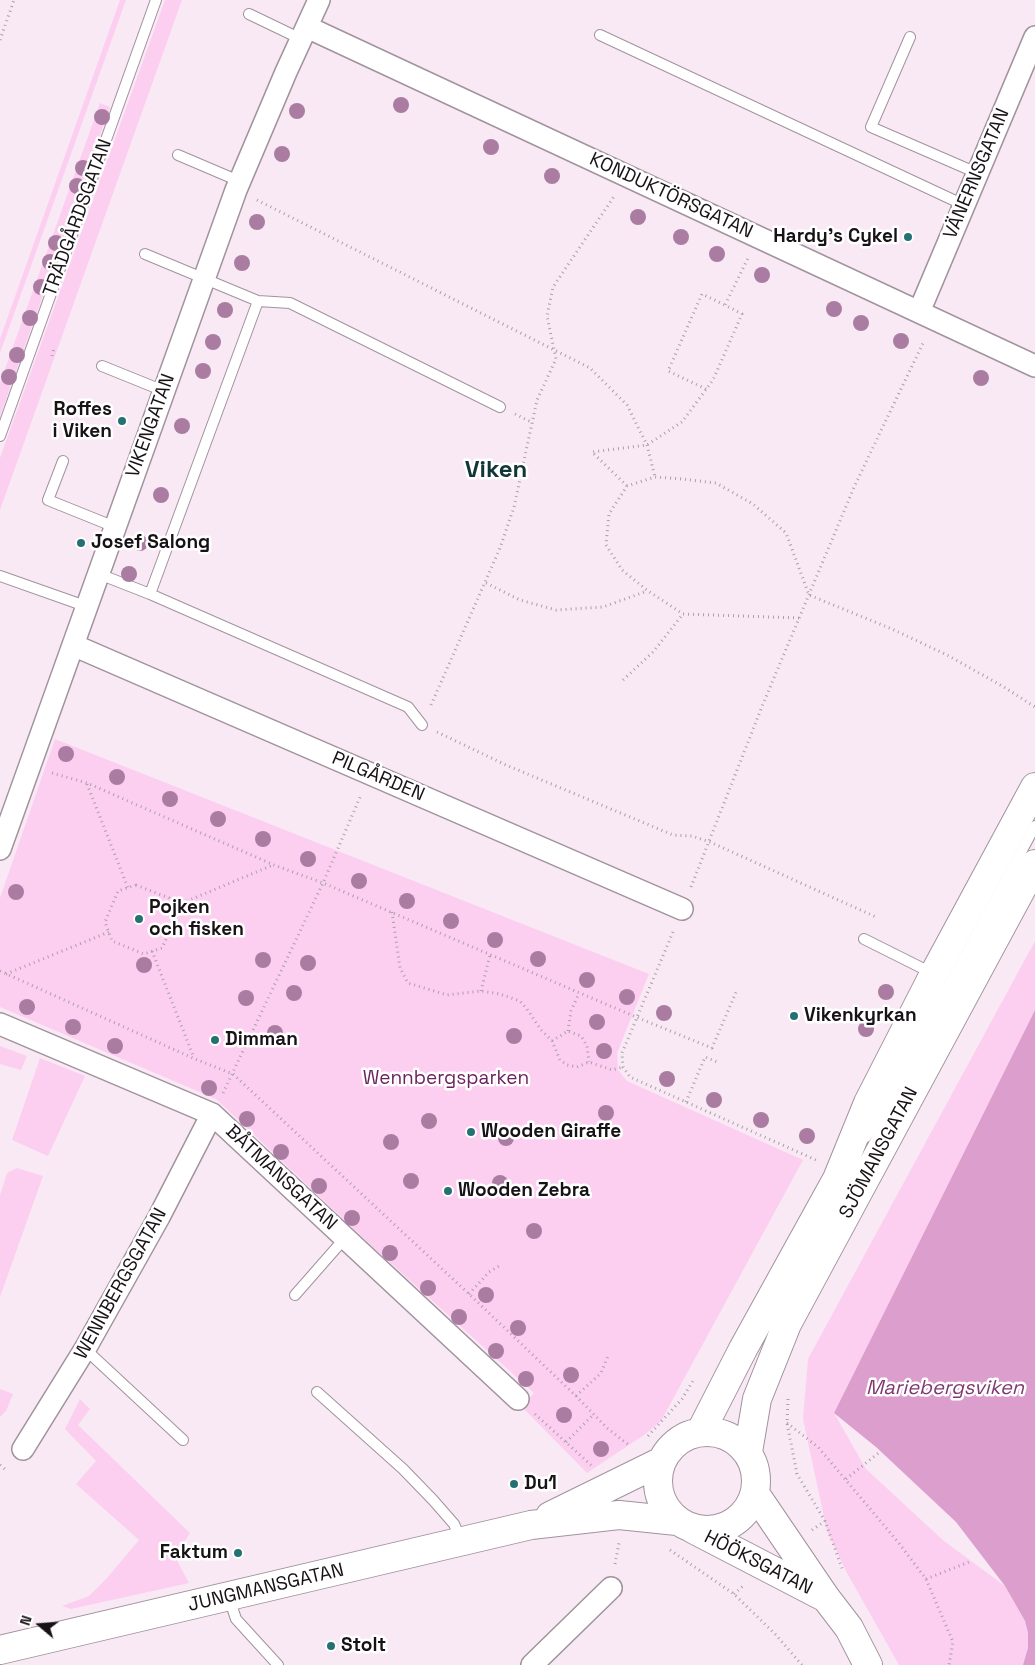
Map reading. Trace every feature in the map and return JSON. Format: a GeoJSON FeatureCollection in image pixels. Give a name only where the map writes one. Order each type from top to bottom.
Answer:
{"type":"FeatureCollection","features":[{"type":"Feature","properties":{"kind":"street","name":"VIKENGATAN"},"geometry":{"type":"LineString","coordinates":[[0,849],[6,812],[30,767],[237,186],[319,0]]}},
{"type":"Feature","properties":{"kind":"street","name":"KONDUKTÖRSGATAN"},"geometry":{"type":"LineString","coordinates":[[304,33],[624,174],[1035,366]]}},
{"type":"Feature","properties":{"kind":"street","name":"VÄNERNSGATAN"},"geometry":{"type":"LineString","coordinates":[[926,315],[964,205],[1035,37]]}},
{"type":"Feature","properties":{"kind":"street","name":"PILGÅRDEN"},"geometry":{"type":"LineString","coordinates":[[74,646],[682,908]]}},
{"type":"Feature","properties":{"kind":"street","name":"SJÖMANSGATAN"},"geometry":{"type":"LineString","coordinates":[[701,1431],[743,1349],[837,1179],[868,1103],[934,974],[1035,787]]}},
{"type":"Feature","properties":{"kind":"street","name":"SJÖMANSGATAN"},"geometry":{"type":"LineString","coordinates":[[748,1452],[757,1399],[787,1324],[1035,864]]}},
{"type":"Feature","properties":{"kind":"street","name":"BÅTMANSGATAN"},"geometry":{"type":"LineString","coordinates":[[0,1024],[212,1114],[518,1399]]}},
{"type":"Feature","properties":{"kind":"street","name":"WENNBERGSGATAN"},"geometry":{"type":"LineString","coordinates":[[23,1449],[85,1348],[159,1217],[212,1114]]}},
{"type":"Feature","properties":{"kind":"street"},"geometry":{"type":"LineString","coordinates":[[701,1431],[727,1435],[739,1442],[748,1452],[754,1463],[757,1475],[756,1496],[745,1513],[733,1523],[718,1529],[704,1530],[684,1524],[668,1511],[661,1500],[658,1474],[662,1461],[671,1447],[685,1436],[701,1431]]}},
{"type":"Feature","properties":{"kind":"street","name":"JUNGMANSGATAN"},"geometry":{"type":"LineString","coordinates":[[531,1525],[662,1461]]}},
{"type":"Feature","properties":{"kind":"street","name":"HÖÖKSGATAN"},"geometry":{"type":"LineString","coordinates":[[756,1496],[826,1598],[849,1628],[868,1665]]}},
{"type":"Feature","properties":{"kind":"street","name":"JUNGMANSGATAN"},"geometry":{"type":"LineString","coordinates":[[0,1650],[531,1525],[619,1515],[684,1524]]}},
{"type":"Feature","properties":{"kind":"street","name":"HÖÖKSGATAN"},"geometry":{"type":"LineString","coordinates":[[684,1524],[826,1598]]}},
{"type":"Feature","properties":{"kind":"street"},"geometry":{"type":"LineString","coordinates":[[532,1665],[612,1588]]}},
{"type":"Feature","properties":{"kind":"lane","name":"TRÄDGÅRDSGATAN"},"geometry":{"type":"LineString","coordinates":[[0,436],[156,0]]}},
{"type":"Feature","properties":{"kind":"lane"},"geometry":{"type":"LineString","coordinates":[[248,14],[304,33]]}},
{"type":"Feature","properties":{"kind":"lane"},"geometry":{"type":"LineString","coordinates":[[600,35],[964,205]]}},
{"type":"Feature","properties":{"kind":"lane"},"geometry":{"type":"LineString","coordinates":[[910,37],[871,127],[977,173]]}},
{"type":"Feature","properties":{"kind":"lane"},"geometry":{"type":"LineString","coordinates":[[178,154],[237,186]]}},
{"type":"Feature","properties":{"kind":"lane"},"geometry":{"type":"LineString","coordinates":[[145,254],[258,301],[290,303],[500,407]]}},
{"type":"Feature","properties":{"kind":"lane"},"geometry":{"type":"LineString","coordinates":[[150,594],[258,301]]}},
{"type":"Feature","properties":{"kind":"lane"},"geometry":{"type":"LineString","coordinates":[[102,366],[164,391]]}},
{"type":"Feature","properties":{"kind":"lane"},"geometry":{"type":"LineString","coordinates":[[63,461],[48,500],[116,526]]}},
{"type":"Feature","properties":{"kind":"lane"},"geometry":{"type":"LineString","coordinates":[[99,574],[150,594],[408,707],[422,725]]}},
{"type":"Feature","properties":{"kind":"lane"},"geometry":{"type":"LineString","coordinates":[[0,576],[88,607]]}},
{"type":"Feature","properties":{"kind":"lane","name":"SJÖMANSGATAN"},"geometry":{"type":"LineString","coordinates":[[837,1179],[885,1109],[1035,826]]}},
{"type":"Feature","properties":{"kind":"lane"},"geometry":{"type":"LineString","coordinates":[[864,939],[934,974]]}},
{"type":"Feature","properties":{"kind":"lane"},"geometry":{"type":"LineString","coordinates":[[294,1295],[345,1238]]}},
{"type":"Feature","properties":{"kind":"lane"},"geometry":{"type":"LineString","coordinates":[[85,1348],[183,1440]]}},
{"type":"Feature","properties":{"kind":"lane"},"geometry":{"type":"LineString","coordinates":[[318,1392],[403,1469],[433,1500],[454,1524],[461,1541]]}},
{"type":"Feature","properties":{"kind":"lane"},"geometry":{"type":"LineString","coordinates":[[229,1597],[236,1619],[278,1665]]}},
{"type":"Feature","properties":{"kind":"path"},"geometry":{"type":"LineString","coordinates":[[0,40],[14,0]]}},
{"type":"Feature","properties":{"kind":"path"},"geometry":{"type":"LineString","coordinates":[[624,174],[612,201],[553,287],[546,316],[556,359],[537,400],[514,506],[486,583],[422,725],[506,765],[673,834],[692,836],[710,842],[876,917]]}},
{"type":"Feature","properties":{"kind":"path"},"geometry":{"type":"LineString","coordinates":[[237,186],[590,368],[627,405],[647,444],[656,477]]}},
{"type":"Feature","properties":{"kind":"path"},"geometry":{"type":"LineString","coordinates":[[725,305],[758,236]]}},
{"type":"Feature","properties":{"kind":"path"},"geometry":{"type":"LineString","coordinates":[[627,486],[592,452],[647,444],[682,422],[713,380],[742,314],[702,294],[668,371],[706,389]]}},
{"type":"Feature","properties":{"kind":"path"},"geometry":{"type":"LineString","coordinates":[[816,1160],[630,1077],[623,1067],[622,1053],[710,842],[763,704],[926,315]]}},
{"type":"Feature","properties":{"kind":"path"},"geometry":{"type":"LineString","coordinates":[[799,618],[683,614],[648,591],[622,570],[606,545],[609,514],[627,486],[656,477],[682,478],[716,483],[753,504],[786,533],[809,595],[892,629],[947,655],[1035,707]]}},
{"type":"Feature","properties":{"kind":"path"},"geometry":{"type":"LineString","coordinates":[[486,583],[520,600],[556,610],[603,607],[648,591]]}},
{"type":"Feature","properties":{"kind":"path"},"geometry":{"type":"LineString","coordinates":[[623,680],[653,652],[683,614]]}},
{"type":"Feature","properties":{"kind":"path"},"geometry":{"type":"LineString","coordinates":[[30,767],[87,784],[274,865],[323,883],[712,1048],[737,990]]}},
{"type":"Feature","properties":{"kind":"path"},"geometry":{"type":"LineString","coordinates":[[212,1114],[233,1074],[323,883],[370,774]]}},
{"type":"Feature","properties":{"kind":"path"},"geometry":{"type":"LineString","coordinates":[[87,784],[128,888]]}},
{"type":"Feature","properties":{"kind":"path"},"geometry":{"type":"LineString","coordinates":[[173,907],[274,865]]}},
{"type":"Feature","properties":{"kind":"path"},"geometry":{"type":"LineString","coordinates":[[136,885],[170,898],[176,917],[162,948],[144,954],[112,942],[105,922],[118,891],[128,888],[136,885]]}},
{"type":"Feature","properties":{"kind":"path"},"geometry":{"type":"LineString","coordinates":[[392,912],[400,968],[408,983],[447,995],[481,991],[500,994],[520,1001],[541,1030],[552,1041],[560,1060],[567,1065],[577,1067],[589,1062],[612,1070],[623,1067]]}},
{"type":"Feature","properties":{"kind":"path"},"geometry":{"type":"LineString","coordinates":[[6,974],[109,932]]}},
{"type":"Feature","properties":{"kind":"path"},"geometry":{"type":"LineString","coordinates":[[152,951],[195,1059]]}},
{"type":"Feature","properties":{"kind":"path"},"geometry":{"type":"LineString","coordinates":[[481,991],[490,955]]}},
{"type":"Feature","properties":{"kind":"path"},"geometry":{"type":"LineString","coordinates":[[0,971],[195,1059],[233,1074],[576,1396],[593,1415],[635,1450]]}},
{"type":"Feature","properties":{"kind":"path"},"geometry":{"type":"LineString","coordinates":[[552,1041],[568,1031],[578,992]]}},
{"type":"Feature","properties":{"kind":"path"},"geometry":{"type":"LineString","coordinates":[[568,1031],[581,1036],[587,1046],[589,1062]]}},
{"type":"Feature","properties":{"kind":"path"},"geometry":{"type":"LineString","coordinates":[[686,1102],[705,1057],[720,1062]]}},
{"type":"Feature","properties":{"kind":"path"},"geometry":{"type":"LineString","coordinates":[[468,1294],[489,1272],[499,1266]]}},
{"type":"Feature","properties":{"kind":"path"},"geometry":{"type":"LineString","coordinates":[[576,1396],[600,1372],[608,1356]]}},
{"type":"Feature","properties":{"kind":"path"},"geometry":{"type":"LineString","coordinates":[[788,1397],[787,1423],[797,1474],[825,1521],[845,1575]]}},
{"type":"Feature","properties":{"kind":"path"},"geometry":{"type":"LineString","coordinates":[[518,1399],[595,1469]]}},
{"type":"Feature","properties":{"kind":"path"},"geometry":{"type":"LineString","coordinates":[[566,1442],[593,1415]]}},
{"type":"Feature","properties":{"kind":"path"},"geometry":{"type":"LineString","coordinates":[[787,1423],[818,1447],[926,1579],[953,1642],[949,1665]]}},
{"type":"Feature","properties":{"kind":"path"},"geometry":{"type":"LineString","coordinates":[[846,1479],[881,1451]]}},
{"type":"Feature","properties":{"kind":"path"},"geometry":{"type":"LineString","coordinates":[[612,1588],[619,1542]]}},
{"type":"Feature","properties":{"kind":"path"},"geometry":{"type":"LineString","coordinates":[[668,1548],[734,1594],[776,1635],[802,1665]]}},
{"type":"Feature","properties":{"kind":"path"},"geometry":{"type":"LineString","coordinates":[[926,1579],[969,1562]]}},
{"type":"Feature","properties":{"kind":"green space"},"geometry":{"type":"Polygon","coordinates":[[[120,0],[126,0],[0,353],[0,339],[120,0]]]}},
{"type":"Feature","properties":{"kind":"green space"},"geometry":{"type":"Polygon","coordinates":[[[165,0],[182,0],[0,510],[0,458],[165,0]]]}},
{"type":"Feature","properties":{"kind":"green space"},"geometry":{"type":"Polygon","coordinates":[[[100,103],[110,107],[0,416],[0,383],[100,103]]]}},
{"type":"Feature","properties":{"kind":"green space","name":"Wennbergsparken"},"geometry":{"type":"Polygon","coordinates":[[[55,739],[649,974],[617,1053],[618,1070],[627,1081],[803,1160],[661,1421],[644,1435],[587,1473],[522,1407],[534,1393],[374,1248],[216,1099],[0,1007],[0,898],[55,739]]]}},
{"type":"Feature","properties":{"kind":"green space"},"geometry":{"type":"Polygon","coordinates":[[[1035,941],[1035,1010],[834,1413],[866,1469],[944,1541],[1005,1586],[1025,1621],[1028,1633],[1027,1658],[1023,1665],[899,1665],[847,1573],[827,1531],[803,1419],[808,1359],[1035,941]]]}},
{"type":"Feature","properties":{"kind":"green space"},"geometry":{"type":"Polygon","coordinates":[[[0,1046],[27,1056],[21,1070],[0,1064],[0,1046]]]}},
{"type":"Feature","properties":{"kind":"green space"},"geometry":{"type":"Polygon","coordinates":[[[40,1058],[85,1076],[48,1156],[12,1140],[40,1058]]]}},
{"type":"Feature","properties":{"kind":"green space"},"geometry":{"type":"Polygon","coordinates":[[[17,1168],[43,1176],[0,1297],[0,1195],[7,1173],[17,1168]]]}},
{"type":"Feature","properties":{"kind":"green space"},"geometry":{"type":"Polygon","coordinates":[[[0,1389],[13,1394],[6,1411],[0,1417],[0,1389]]]}},
{"type":"Feature","properties":{"kind":"green space"},"geometry":{"type":"Polygon","coordinates":[[[80,1399],[90,1409],[78,1425],[190,1533],[175,1557],[189,1583],[71,1609],[62,1606],[89,1596],[139,1540],[76,1484],[96,1461],[65,1429],[80,1399]]]}},
{"type":"Feature","properties":{"kind":"water","name":"Mariebergsviken"},"geometry":{"type":"Polygon","coordinates":[[[1035,1010],[1035,1665],[1023,1665],[1028,1648],[1028,1633],[1025,1621],[1005,1586],[956,1522],[876,1447],[834,1413],[1035,1010]]]}},
{"type":"Feature","properties":{"kind":"place","name":"Hardy's Cykel"},"geometry":{"type":"Point","coordinates":[908,237]}},
{"type":"Feature","properties":{"kind":"place","name":"Roffes i Viken"},"geometry":{"type":"Point","coordinates":[122,421]}},
{"type":"Feature","properties":{"kind":"place","name":"Josef Salong"},"geometry":{"type":"Point","coordinates":[81,543]}},
{"type":"Feature","properties":{"kind":"place","name":"Pojken och fisken"},"geometry":{"type":"Point","coordinates":[139,919]}},
{"type":"Feature","properties":{"kind":"place","name":"Vikenkyrkan"},"geometry":{"type":"Point","coordinates":[794,1016]}},
{"type":"Feature","properties":{"kind":"place","name":"Dimman"},"geometry":{"type":"Point","coordinates":[215,1040]}},
{"type":"Feature","properties":{"kind":"place","name":"Wooden Giraffe"},"geometry":{"type":"Point","coordinates":[471,1132]}},
{"type":"Feature","properties":{"kind":"place","name":"Wooden Zebra"},"geometry":{"type":"Point","coordinates":[448,1191]}},
{"type":"Feature","properties":{"kind":"place","name":"Du1"},"geometry":{"type":"Point","coordinates":[514,1484]}},
{"type":"Feature","properties":{"kind":"place","name":"Faktum"},"geometry":{"type":"Point","coordinates":[238,1553]}},
{"type":"Feature","properties":{"kind":"place","name":"Stolt"},"geometry":{"type":"Point","coordinates":[331,1646]}},
{"type":"Feature","properties":{"kind":"district","name":"Viken"},"geometry":{"type":"Point","coordinates":[496,470]}}]}
